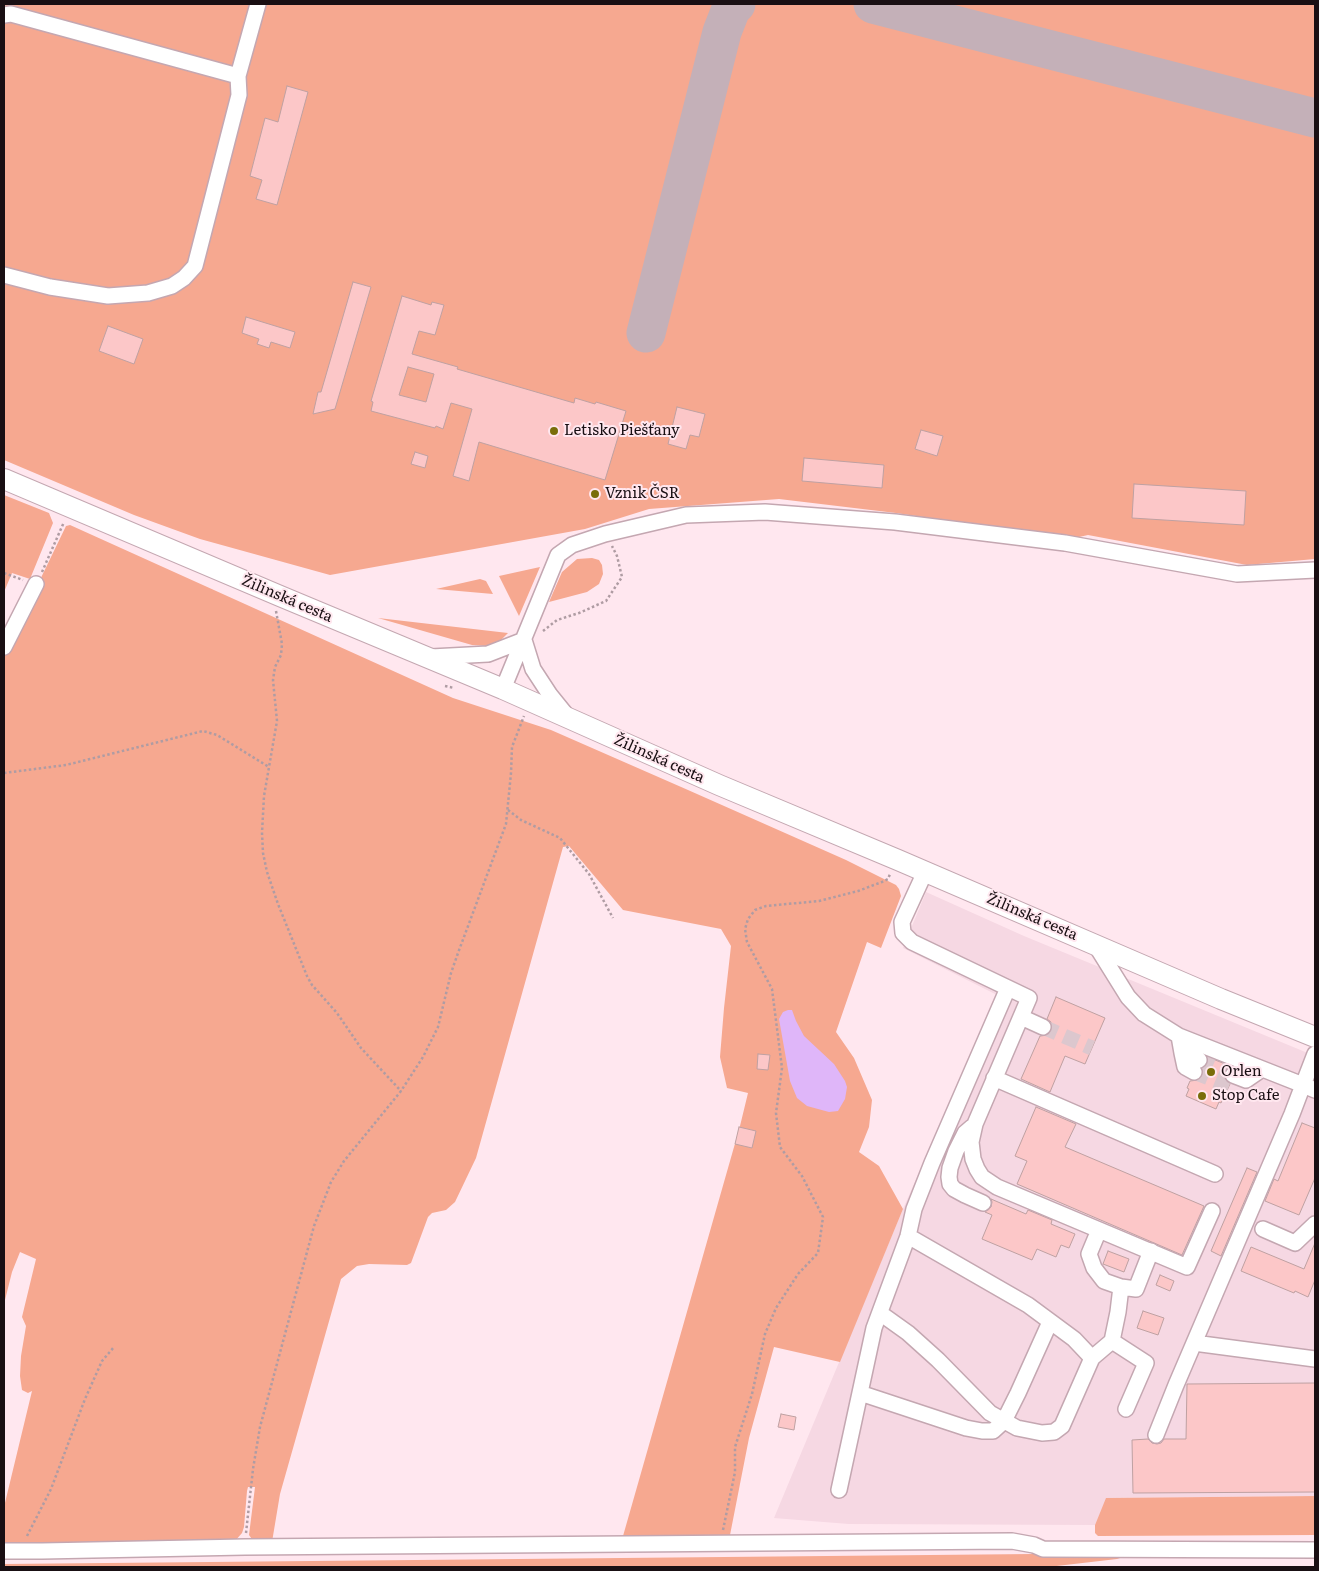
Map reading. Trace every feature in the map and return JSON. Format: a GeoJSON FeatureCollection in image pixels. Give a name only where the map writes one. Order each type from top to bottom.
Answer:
{"type":"FeatureCollection","features":[{"type":"Feature","properties":{"kind":"main road","name":"Žilinská cesta"},"geometry":{"type":"LineString","coordinates":[[4,479],[504,689],[719,785],[1221,999],[1315,1037]]}},
{"type":"Feature","properties":{"kind":"lane"},"geometry":{"type":"LineString","coordinates":[[4,275],[50,287],[108,296],[148,293],[172,286],[184,278],[195,266],[239,95],[238,76],[258,4]]}},
{"type":"Feature","properties":{"kind":"lane"},"geometry":{"type":"LineString","coordinates":[[4,15],[11,14],[238,76]]}},
{"type":"Feature","properties":{"kind":"lane"},"geometry":{"type":"LineString","coordinates":[[504,689],[558,555],[572,545],[605,534],[686,515],[766,512],[895,522],[1055,542],[1237,574],[1315,570]]}},
{"type":"Feature","properties":{"kind":"lane"},"geometry":{"type":"LineString","coordinates":[[4,647],[36,584]]}},
{"type":"Feature","properties":{"kind":"lane"},"geometry":{"type":"LineString","coordinates":[[427,658],[488,654],[524,640]]}},
{"type":"Feature","properties":{"kind":"lane"},"geometry":{"type":"LineString","coordinates":[[524,640],[533,669],[550,695],[570,719]]}},
{"type":"Feature","properties":{"kind":"lane"},"geometry":{"type":"LineString","coordinates":[[925,872],[902,922],[903,933],[912,942],[1030,998],[975,1124],[971,1142],[976,1170],[997,1187],[1187,1267],[1212,1211]]}},
{"type":"Feature","properties":{"kind":"lane"},"geometry":{"type":"LineString","coordinates":[[1095,944],[1128,997],[1144,1014],[1179,1036],[1309,1088]]}},
{"type":"Feature","properties":{"kind":"lane"},"geometry":{"type":"LineString","coordinates":[[839,1490],[874,1328],[908,1236],[917,1200],[1008,988]]}},
{"type":"Feature","properties":{"kind":"lane"},"geometry":{"type":"LineString","coordinates":[[1021,1017],[1043,1027]]}},
{"type":"Feature","properties":{"kind":"lane"},"geometry":{"type":"LineString","coordinates":[[1179,1036],[1185,1067],[1197,1066]]}},
{"type":"Feature","properties":{"kind":"lane"},"geometry":{"type":"LineString","coordinates":[[1156,1435],[1292,1114],[1309,1088],[1315,1054]]}},
{"type":"Feature","properties":{"kind":"lane"},"geometry":{"type":"LineString","coordinates":[[1236,1080],[1262,1069]]}},
{"type":"Feature","properties":{"kind":"lane"},"geometry":{"type":"LineString","coordinates":[[994,1078],[1215,1174]]}},
{"type":"Feature","properties":{"kind":"lane"},"geometry":{"type":"LineString","coordinates":[[975,1124],[965,1133],[956,1151],[950,1168],[949,1178],[950,1184],[954,1189],[965,1196],[983,1203]]}},
{"type":"Feature","properties":{"kind":"lane"},"geometry":{"type":"LineString","coordinates":[[1263,1229],[1295,1243],[1315,1224]]}},
{"type":"Feature","properties":{"kind":"lane"},"geometry":{"type":"LineString","coordinates":[[1099,1230],[1089,1254],[1094,1268],[1104,1281],[1120,1287],[1136,1289],[1151,1251]]}},
{"type":"Feature","properties":{"kind":"lane"},"geometry":{"type":"LineString","coordinates":[[908,1236],[1028,1305],[1074,1339],[1092,1358]]}},
{"type":"Feature","properties":{"kind":"lane"},"geometry":{"type":"LineString","coordinates":[[880,1313],[908,1333],[938,1360],[990,1413],[1017,1428],[1042,1433],[1054,1432],[1062,1426],[1092,1358],[1112,1341],[1118,1312],[1120,1287]]}},
{"type":"Feature","properties":{"kind":"lane"},"geometry":{"type":"LineString","coordinates":[[860,1393],[974,1430],[982,1432],[993,1430],[1004,1421],[1050,1322]]}},
{"type":"Feature","properties":{"kind":"lane"},"geometry":{"type":"LineString","coordinates":[[1112,1341],[1146,1363],[1126,1409]]}},
{"type":"Feature","properties":{"kind":"lane"},"geometry":{"type":"LineString","coordinates":[[1194,1342],[1315,1359]]}},
{"type":"Feature","properties":{"kind":"lane"},"geometry":{"type":"LineString","coordinates":[[4,1551],[245,1547],[1012,1541],[1034,1545],[1043,1550],[1315,1550]]}},
{"type":"Feature","properties":{"kind":"path"},"geometry":{"type":"LineString","coordinates":[[4,573],[36,584],[50,556],[70,506]]}},
{"type":"Feature","properties":{"kind":"path"},"geometry":{"type":"LineString","coordinates":[[540,639],[544,630],[558,620],[579,614],[606,601],[622,577],[617,556],[605,534]]}},
{"type":"Feature","properties":{"kind":"path"},"geometry":{"type":"LineString","coordinates":[[280,596],[275,614],[282,651],[275,667],[273,680],[277,721],[264,796],[261,841],[263,853],[278,904],[306,976],[337,1013],[361,1048],[401,1091]]}},
{"type":"Feature","properties":{"kind":"path"},"geometry":{"type":"LineString","coordinates":[[245,1547],[258,1434],[314,1226],[331,1182],[344,1161],[401,1091],[423,1057],[438,1027],[454,966],[506,824],[512,774],[512,747],[530,701]]}},
{"type":"Feature","properties":{"kind":"path"},"geometry":{"type":"LineString","coordinates":[[4,773],[66,765],[203,731],[217,734],[269,767]]}},
{"type":"Feature","properties":{"kind":"path"},"geometry":{"type":"LineString","coordinates":[[508,810],[521,820],[560,838],[589,874],[613,918]]}},
{"type":"Feature","properties":{"kind":"path"},"geometry":{"type":"LineString","coordinates":[[722,1535],[735,1472],[735,1447],[752,1394],[765,1334],[776,1308],[798,1274],[818,1253],[823,1217],[802,1176],[780,1147],[776,1113],[782,1068],[772,989],[747,942],[745,929],[748,919],[755,910],[766,906],[819,901],[858,891],[882,882],[888,879],[898,860]]}},
{"type":"Feature","properties":{"kind":"path"},"geometry":{"type":"LineString","coordinates":[[20,1551],[51,1489],[85,1398],[102,1361],[114,1347]]}},
{"type":"Feature","properties":{"kind":"shaded area"},"geometry":{"type":"Polygon","coordinates":[[[4,4],[1315,4],[1315,559],[1247,565],[1088,535],[1070,539],[896,513],[779,499],[649,509],[585,529],[330,575],[200,539],[134,515],[4,460],[4,4]]]}},
{"type":"Feature","properties":{"kind":"shaded area"},"geometry":{"type":"Polygon","coordinates":[[[4,495],[49,513],[53,523],[30,579],[12,573],[4,592],[4,495]]]}},
{"type":"Feature","properties":{"kind":"shaded area"},"geometry":{"type":"Polygon","coordinates":[[[70,525],[453,698],[551,730],[688,790],[846,860],[896,885],[899,889],[901,896],[881,948],[867,942],[836,1032],[854,1058],[872,1100],[869,1127],[859,1152],[879,1166],[903,1209],[840,1362],[774,1347],[749,1438],[730,1535],[623,1536],[748,1093],[727,1088],[720,1057],[731,946],[721,929],[623,910],[569,846],[563,847],[476,1158],[455,1202],[446,1210],[432,1213],[428,1217],[411,1263],[407,1265],[369,1264],[357,1266],[341,1279],[280,1494],[272,1542],[254,1542],[249,1535],[255,1487],[248,1487],[244,1527],[242,1533],[235,1541],[63,1545],[4,1544],[4,1507],[32,1391],[28,1393],[22,1390],[20,1376],[26,1326],[22,1317],[36,1259],[20,1252],[12,1272],[4,1304],[4,642],[9,644],[66,526],[70,525]]]}},
{"type":"Feature","properties":{"kind":"shaded area"},"geometry":{"type":"Polygon","coordinates":[[[592,558],[599,560],[602,565],[603,574],[599,584],[587,592],[549,602],[562,572],[577,559],[592,558]]]}},
{"type":"Feature","properties":{"kind":"shaded area"},"geometry":{"type":"Polygon","coordinates":[[[540,567],[519,616],[499,576],[540,567]]]}},
{"type":"Feature","properties":{"kind":"shaded area"},"geometry":{"type":"Polygon","coordinates":[[[480,579],[486,581],[493,594],[436,589],[480,579]]]}},
{"type":"Feature","properties":{"kind":"shaded area"},"geometry":{"type":"Polygon","coordinates":[[[378,618],[508,633],[500,641],[487,646],[472,645],[378,618]]]}},
{"type":"Feature","properties":{"kind":"shaded area"},"geometry":{"type":"Polygon","coordinates":[[[926,892],[1024,936],[1315,1056],[1315,1496],[1107,1498],[1095,1525],[849,1524],[774,1518],[903,1209],[997,995],[903,948],[926,892]]]}},
{"type":"Feature","properties":{"kind":"shaded area"},"geometry":{"type":"Polygon","coordinates":[[[792,1010],[804,1036],[834,1064],[845,1081],[847,1087],[845,1099],[838,1111],[829,1112],[807,1106],[797,1098],[790,1081],[779,1019],[783,1012],[792,1010]]]}},
{"type":"Feature","properties":{"kind":"shaded area"},"geometry":{"type":"Polygon","coordinates":[[[1315,1496],[1315,1535],[1098,1536],[1095,1533],[1095,1525],[1106,1498],[1315,1496]]]}},
{"type":"Feature","properties":{"kind":"shaded area"},"geometry":{"type":"Polygon","coordinates":[[[1136,1553],[1117,1559],[1048,1567],[4,1567],[4,1564],[1136,1553]]]}},
{"type":"Feature","properties":{"kind":"building"},"geometry":{"type":"Polygon","coordinates":[[[287,86],[308,92],[277,205],[256,199],[262,180],[250,176],[265,118],[278,122],[287,86]]]}},
{"type":"Feature","properties":{"kind":"building"},"geometry":{"type":"Polygon","coordinates":[[[353,282],[371,287],[335,409],[313,414],[318,392],[321,392],[353,282]]]}},
{"type":"Feature","properties":{"kind":"building"},"geometry":{"type":"Polygon","coordinates":[[[402,296],[431,305],[432,302],[444,305],[435,335],[419,331],[412,354],[574,403],[575,398],[626,411],[605,480],[479,442],[469,481],[453,476],[472,409],[451,403],[443,429],[371,411],[373,402],[371,401],[402,296]],[[408,367],[399,395],[426,402],[434,374],[408,367]]]}},
{"type":"Feature","properties":{"kind":"building"},"geometry":{"type":"Polygon","coordinates":[[[246,317],[295,332],[290,348],[271,342],[269,348],[257,344],[259,339],[242,333],[246,317]]]}},
{"type":"Feature","properties":{"kind":"building"},"geometry":{"type":"Polygon","coordinates":[[[108,326],[143,339],[134,364],[99,351],[108,326]]]}},
{"type":"Feature","properties":{"kind":"building"},"geometry":{"type":"Polygon","coordinates":[[[677,407],[705,414],[699,437],[690,435],[686,449],[668,444],[677,407]]]}},
{"type":"Feature","properties":{"kind":"building"},"geometry":{"type":"Polygon","coordinates":[[[921,430],[943,436],[937,456],[915,449],[921,430]]]}},
{"type":"Feature","properties":{"kind":"building"},"geometry":{"type":"Polygon","coordinates":[[[415,452],[428,456],[425,468],[411,464],[415,452]]]}},
{"type":"Feature","properties":{"kind":"building"},"geometry":{"type":"Polygon","coordinates":[[[804,458],[884,465],[882,488],[802,481],[804,458]]]}},
{"type":"Feature","properties":{"kind":"building"},"geometry":{"type":"Polygon","coordinates":[[[1134,484],[1246,491],[1244,525],[1132,518],[1134,484]]]}},
{"type":"Feature","properties":{"kind":"building"},"geometry":{"type":"Polygon","coordinates":[[[1056,997],[1105,1018],[1085,1064],[1065,1056],[1050,1092],[1021,1079],[1040,1036],[1048,1035],[1052,1030],[1051,1022],[1047,1019],[1056,997]]]}},
{"type":"Feature","properties":{"kind":"building"},"geometry":{"type":"Polygon","coordinates":[[[758,1054],[770,1055],[768,1070],[757,1069],[758,1054]]]}},
{"type":"Feature","properties":{"kind":"building"},"geometry":{"type":"Polygon","coordinates":[[[1208,1057],[1230,1066],[1224,1071],[1224,1076],[1225,1080],[1230,1084],[1216,1109],[1186,1096],[1190,1081],[1198,1080],[1202,1077],[1202,1068],[1207,1064],[1208,1057]]]}},
{"type":"Feature","properties":{"kind":"building"},"geometry":{"type":"Polygon","coordinates":[[[1036,1107],[1076,1124],[1065,1147],[1204,1206],[1182,1255],[1017,1184],[1027,1161],[1015,1156],[1036,1107]]]}},
{"type":"Feature","properties":{"kind":"building"},"geometry":{"type":"Polygon","coordinates":[[[1302,1123],[1315,1128],[1315,1178],[1299,1215],[1265,1201],[1274,1179],[1278,1181],[1302,1123]]]}},
{"type":"Feature","properties":{"kind":"building"},"geometry":{"type":"Polygon","coordinates":[[[739,1127],[756,1131],[752,1148],[735,1144],[739,1127]]]}},
{"type":"Feature","properties":{"kind":"building"},"geometry":{"type":"Polygon","coordinates":[[[1247,1168],[1257,1172],[1221,1256],[1211,1251],[1247,1168]]]}},
{"type":"Feature","properties":{"kind":"building"},"geometry":{"type":"Polygon","coordinates":[[[991,1199],[1026,1214],[1028,1210],[1052,1220],[1051,1224],[1075,1234],[1069,1248],[1061,1245],[1056,1257],[1037,1249],[1032,1260],[982,1239],[992,1215],[985,1212],[991,1207],[991,1199]]]}},
{"type":"Feature","properties":{"kind":"building"},"geometry":{"type":"Polygon","coordinates":[[[1315,1243],[1315,1280],[1308,1297],[1241,1271],[1251,1247],[1304,1269],[1315,1243]]]}},
{"type":"Feature","properties":{"kind":"building"},"geometry":{"type":"Polygon","coordinates":[[[1108,1251],[1129,1259],[1124,1272],[1103,1264],[1108,1251]]]}},
{"type":"Feature","properties":{"kind":"building"},"geometry":{"type":"Polygon","coordinates":[[[1160,1275],[1174,1281],[1170,1291],[1156,1285],[1160,1275]]]}},
{"type":"Feature","properties":{"kind":"building"},"geometry":{"type":"Polygon","coordinates":[[[1143,1311],[1164,1318],[1158,1335],[1137,1328],[1143,1311]]]}},
{"type":"Feature","properties":{"kind":"building"},"geometry":{"type":"Polygon","coordinates":[[[1315,1383],[1315,1492],[1133,1493],[1132,1440],[1148,1439],[1152,1443],[1157,1444],[1161,1443],[1164,1439],[1186,1439],[1187,1384],[1315,1383]]]}},
{"type":"Feature","properties":{"kind":"building"},"geometry":{"type":"Polygon","coordinates":[[[781,1414],[796,1417],[794,1430],[778,1427],[781,1414]]]}},
{"type":"Feature","properties":{"kind":"taxiway"},"geometry":{"type":"LineString","coordinates":[[646,333],[722,32],[731,9],[736,4]]}},
{"type":"Feature","properties":{"kind":"taxiway"},"geometry":{"type":"LineString","coordinates":[[873,4],[1315,118]]}},
{"type":"Feature","properties":{"kind":"tunnel"},"geometry":{"type":"LineString","coordinates":[[1043,1027],[1092,1048]]}},
{"type":"Feature","properties":{"kind":"tunnel"},"geometry":{"type":"LineString","coordinates":[[1199,1060],[1233,1075]]}},
{"type":"Feature","properties":{"kind":"tunnel"},"geometry":{"type":"LineString","coordinates":[[1194,1072],[1229,1086]]}},
{"type":"Feature","properties":{"kind":"place","name":"Letisko Piešťany"},"geometry":{"type":"Point","coordinates":[554,431]}},
{"type":"Feature","properties":{"kind":"place","name":"Vznik ČSR"},"geometry":{"type":"Point","coordinates":[595,494]}},
{"type":"Feature","properties":{"kind":"place","name":"Orlen"},"geometry":{"type":"Point","coordinates":[1211,1072]}},
{"type":"Feature","properties":{"kind":"place","name":"Stop Cafe"},"geometry":{"type":"Point","coordinates":[1202,1096]}}]}
